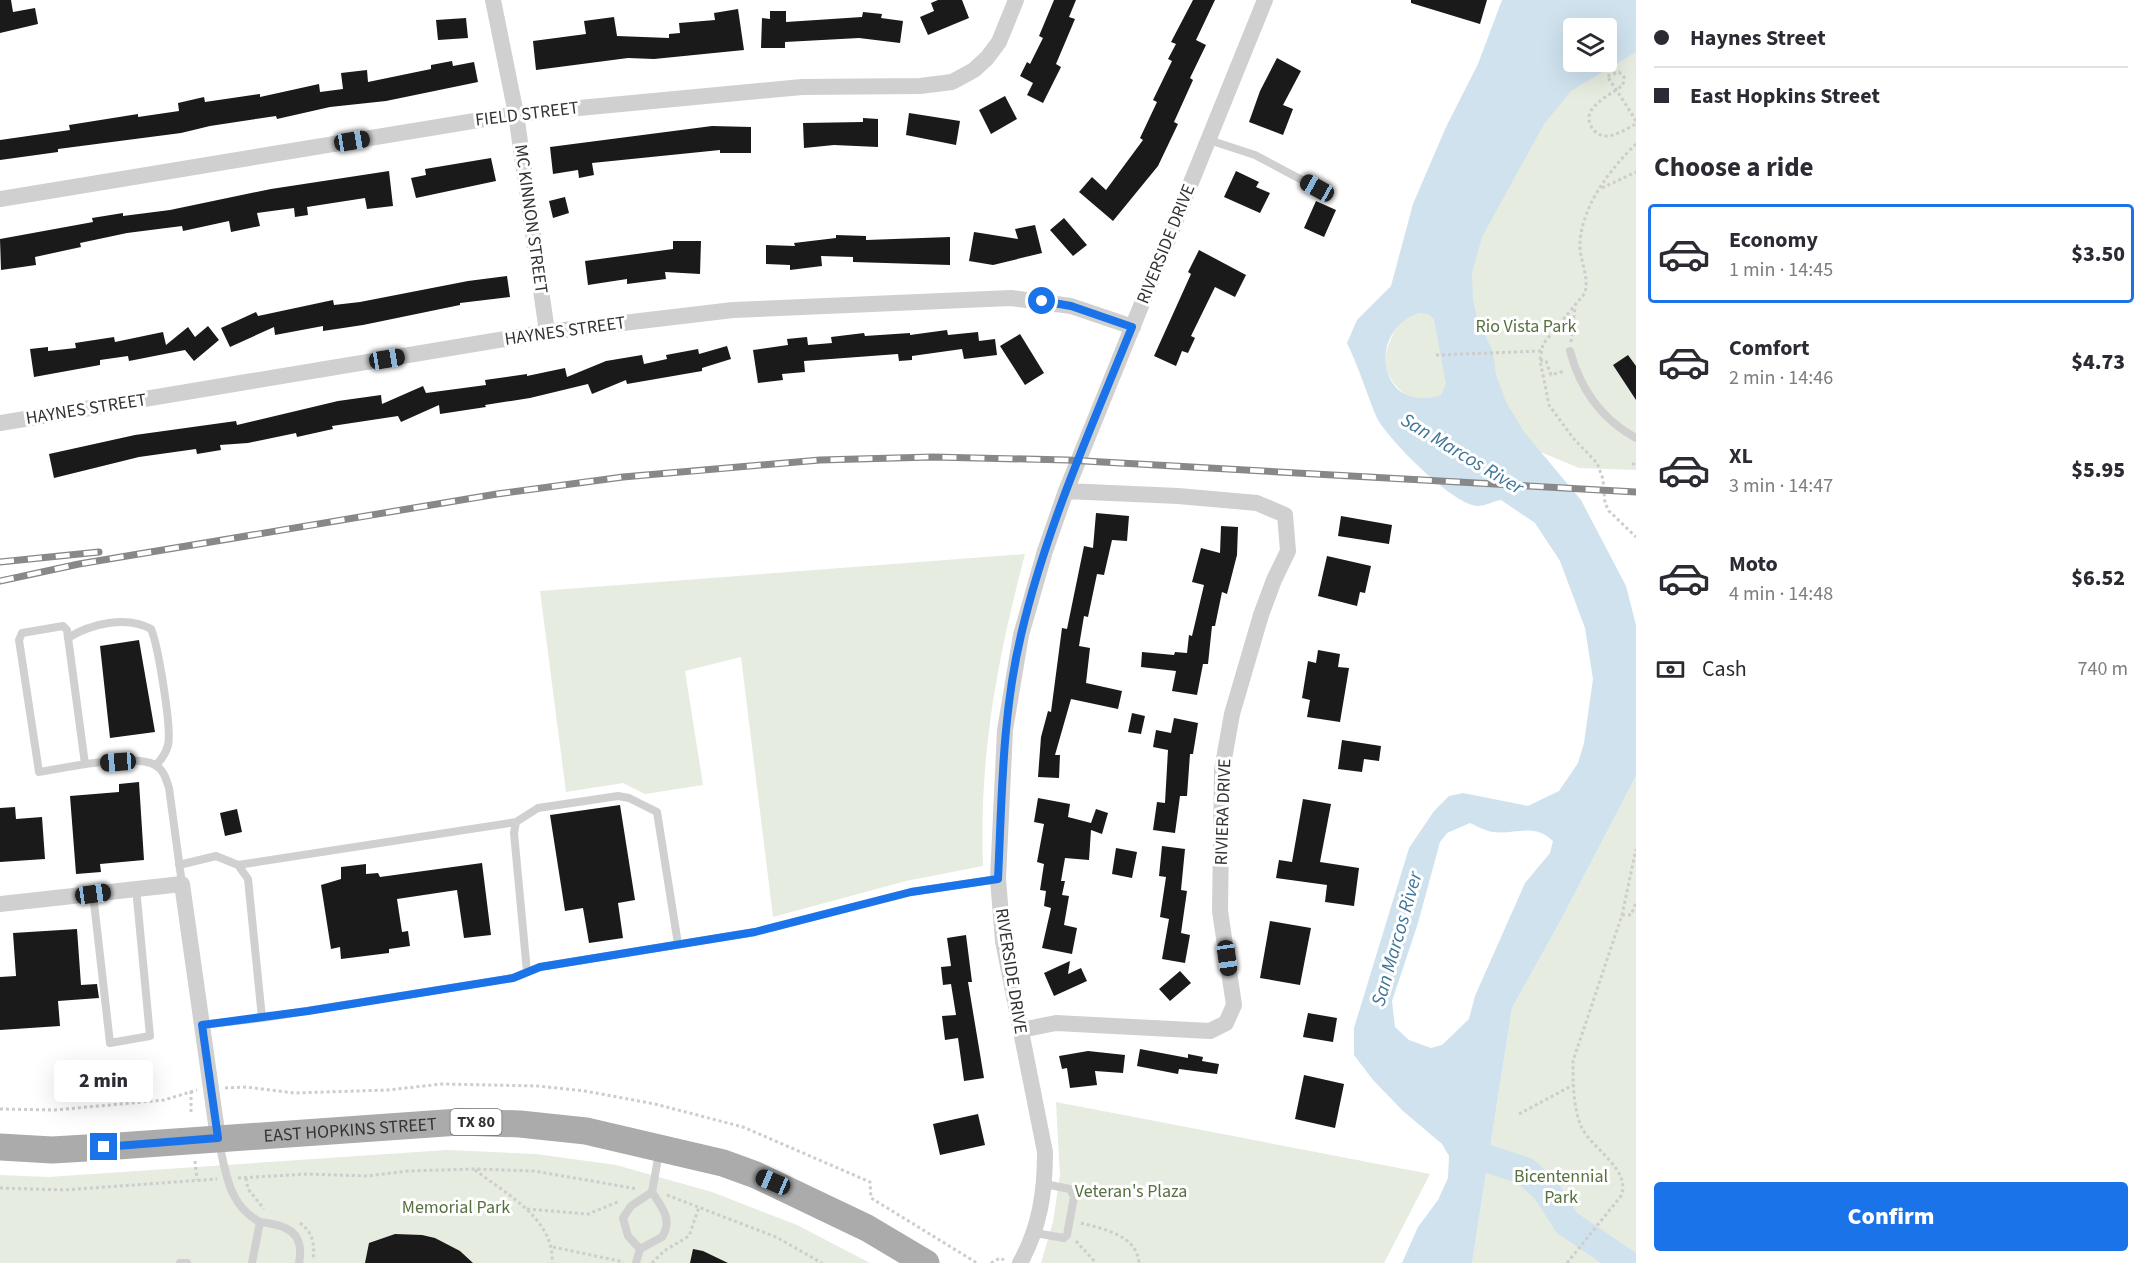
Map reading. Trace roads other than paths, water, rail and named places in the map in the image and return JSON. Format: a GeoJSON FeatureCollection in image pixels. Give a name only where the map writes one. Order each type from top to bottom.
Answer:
{"type":"FeatureCollection","features":[{"type":"Feature","properties":{"kind":"main road","name":"EAST HOPKINS STREET"},"geometry":{"type":"LineString","coordinates":[[0,1147],[52,1150],[459,1122],[520,1124],[586,1131],[723,1163],[789,1189],[867,1228],[926,1263]]}},
{"type":"Feature","properties":{"kind":"street","name":"MC KINNON STREET"},"geometry":{"type":"LineString","coordinates":[[493,0],[516,114],[547,332]]}},
{"type":"Feature","properties":{"kind":"street","name":"FIELD STREET"},"geometry":{"type":"LineString","coordinates":[[0,199],[516,114],[802,87],[920,86],[952,82],[987,58],[999,42],[1016,0]]}},
{"type":"Feature","properties":{"kind":"street","name":"RIVERSIDE DRIVE"},"geometry":{"type":"LineString","coordinates":[[1013,1262],[1035,1233],[1045,1184],[1045,1152],[1003,941],[998,879],[1005,730],[1021,635],[1045,551],[1066,491],[1265,0]]}},
{"type":"Feature","properties":{"kind":"street","name":"HAYNES STREET"},"geometry":{"type":"LineString","coordinates":[[0,423],[547,332],[733,310],[1011,298],[1071,306],[1132,327]]}},
{"type":"Feature","properties":{"kind":"street","name":"RIVIERA DRIVE"},"geometry":{"type":"LineString","coordinates":[[1021,1030],[1056,1023],[1210,1031],[1226,1023],[1233,1005],[1220,911],[1222,770],[1233,714],[1259,625],[1274,580],[1288,551],[1285,515],[1257,503],[1178,496],[1066,491]]}},
{"type":"Feature","properties":{"kind":"street"},"geometry":{"type":"LineString","coordinates":[[0,904],[182,884],[218,1138]]}},
{"type":"Feature","properties":{"kind":"lane"},"geometry":{"type":"LineString","coordinates":[[1209,140],[1256,155],[1317,188]]}},
{"type":"Feature","properties":{"kind":"lane"},"geometry":{"type":"LineString","coordinates":[[1570,351],[1575,369],[1588,395],[1608,420],[1636,438]]}},
{"type":"Feature","properties":{"kind":"lane"},"geometry":{"type":"LineString","coordinates":[[68,638],[84,628],[98,625],[134,622],[151,629],[167,711],[169,734],[164,757],[156,765]]}},
{"type":"Feature","properties":{"kind":"lane"},"geometry":{"type":"LineString","coordinates":[[85,764],[67,630],[63,626],[22,633],[19,640],[39,772],[85,764],[135,760],[156,765],[165,775],[169,788],[182,884]]}},
{"type":"Feature","properties":{"kind":"lane"},"geometry":{"type":"LineString","coordinates":[[179,865],[216,856],[238,865],[516,822],[538,808],[618,796],[629,798],[657,812],[678,944]]}},
{"type":"Feature","properties":{"kind":"lane"},"geometry":{"type":"LineString","coordinates":[[516,822],[514,833],[527,972]]}},
{"type":"Feature","properties":{"kind":"lane"},"geometry":{"type":"LineString","coordinates":[[238,865],[248,879],[262,1018]]}},
{"type":"Feature","properties":{"kind":"lane"},"geometry":{"type":"LineString","coordinates":[[202,1025],[262,1018],[513,978],[540,967],[755,932],[911,892],[998,879]]}},
{"type":"Feature","properties":{"kind":"lane"},"geometry":{"type":"LineString","coordinates":[[93,894],[110,1043],[150,1036],[136,888]]}},
{"type":"Feature","properties":{"kind":"lane"},"geometry":{"type":"LineString","coordinates":[[218,1138],[227,1179],[239,1207],[260,1222],[285,1228],[298,1237],[302,1249],[299,1263]]}},
{"type":"Feature","properties":{"kind":"lane"},"geometry":{"type":"LineString","coordinates":[[636,1263],[640,1249],[662,1237],[668,1223],[667,1216],[652,1192],[660,1147]]}},
{"type":"Feature","properties":{"kind":"lane"},"geometry":{"type":"LineString","coordinates":[[1035,1233],[1064,1238],[1067,1235],[1070,1221],[1074,1197],[1071,1189],[1045,1184]]}},
{"type":"Feature","properties":{"kind":"lane"},"geometry":{"type":"LineString","coordinates":[[640,1249],[628,1236],[623,1218],[631,1206],[652,1192]]}},
{"type":"Feature","properties":{"kind":"lane"},"geometry":{"type":"LineString","coordinates":[[252,1263],[260,1222]]}},
{"type":"Feature","properties":{"kind":"lane"},"geometry":{"type":"LineString","coordinates":[[180,1263],[187,1263]]}},
{"type":"Feature","properties":{"kind":"water","name":"San Marcos River"},"geometry":{"type":"Polygon","coordinates":[[[1502,0],[1636,0],[1636,52],[1617,63],[1617,18],[1563,18],[1563,72],[1603,72],[1571,91],[1544,124],[1482,237],[1472,273],[1473,299],[1477,318],[1493,352],[1496,375],[1506,402],[1524,432],[1581,500],[1626,586],[1636,625],[1636,776],[1512,1008],[1472,1263],[1402,1263],[1418,1227],[1438,1200],[1448,1178],[1449,1156],[1442,1144],[1403,1111],[1373,1080],[1354,1055],[1354,1028],[1409,848],[1434,811],[1449,796],[1463,793],[1528,806],[1559,791],[1578,763],[1584,743],[1593,679],[1585,628],[1560,561],[1535,523],[1501,500],[1481,506],[1467,503],[1438,483],[1406,454],[1376,416],[1347,343],[1357,320],[1391,286],[1413,204],[1446,127],[1478,64],[1502,0]],[[1419,313],[1402,322],[1391,336],[1386,352],[1386,368],[1392,383],[1404,393],[1420,398],[1441,395],[1446,384],[1434,319],[1428,314],[1419,313]],[[1470,823],[1447,833],[1440,842],[1418,923],[1392,1001],[1395,1027],[1409,1040],[1431,1048],[1442,1045],[1469,1019],[1475,996],[1525,883],[1550,853],[1553,841],[1538,832],[1524,830],[1493,832],[1470,823]]]}},
{"type":"Feature","properties":{"kind":"waterway"},"geometry":{"type":"LineString","coordinates":[[1473,1154],[1525,1171],[1546,1190],[1567,1223],[1626,1263]]}},
{"type":"Feature","properties":{"kind":"railway"},"geometry":{"type":"LineString","coordinates":[[0,581],[79,564],[497,494],[623,477],[820,460],[933,457],[1067,460],[1636,492]]}},
{"type":"Feature","properties":{"kind":"railway"},"geometry":{"type":"LineString","coordinates":[[0,562],[99,552]]}},
{"type":"Feature","properties":{"kind":"park label","name":"Rio Vista Park"},"geometry":{"type":"Point","coordinates":[1526,326]}},
{"type":"Feature","properties":{"kind":"park label","name":"Bicentennial Park"},"geometry":{"type":"Point","coordinates":[1561,1186]}},
{"type":"Feature","properties":{"kind":"park label","name":"Veteran's Plaza"},"geometry":{"type":"Point","coordinates":[1131,1191]}},
{"type":"Feature","properties":{"kind":"park label","name":"Memorial Park"},"geometry":{"type":"Point","coordinates":[456,1207]}}]}
